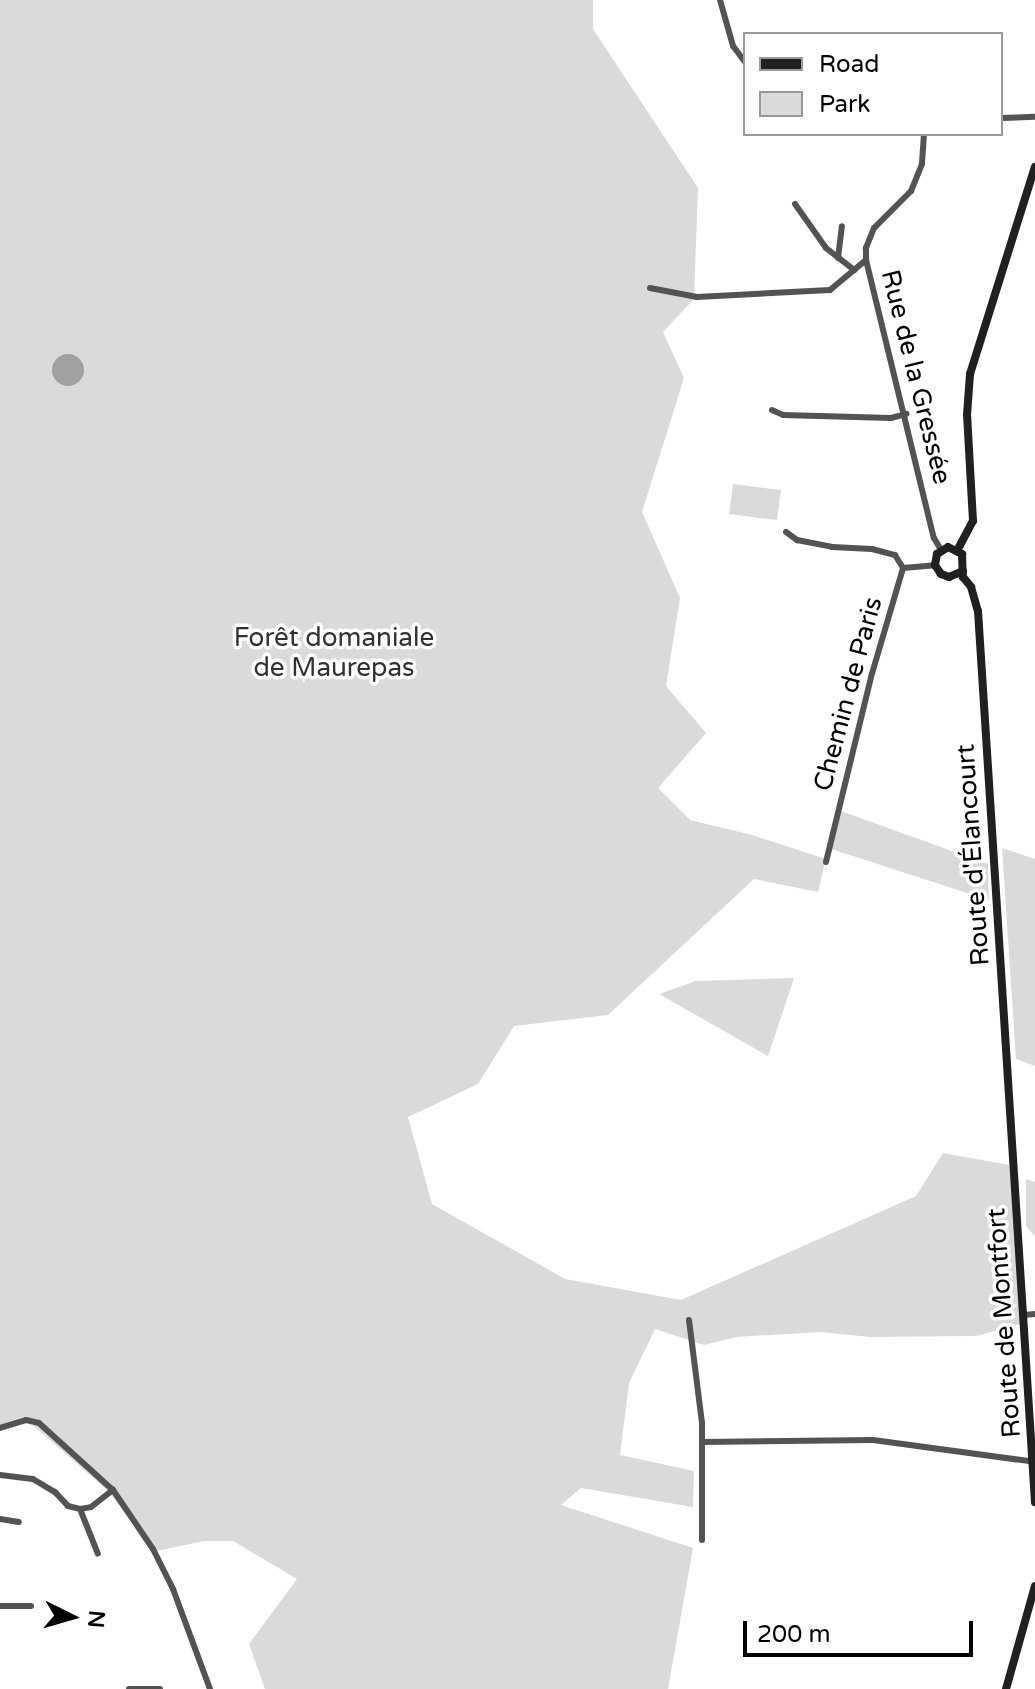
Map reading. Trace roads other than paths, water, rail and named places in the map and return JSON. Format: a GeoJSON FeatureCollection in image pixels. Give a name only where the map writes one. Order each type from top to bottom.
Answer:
{"type":"FeatureCollection","features":[{"type":"Feature","properties":{"kind":"street"},"geometry":{"type":"LineString","coordinates":[[720,0],[733,46],[743,59]]}},
{"type":"Feature","properties":{"kind":"street"},"geometry":{"type":"LineString","coordinates":[[1003,118],[1035,117]]}},
{"type":"Feature","properties":{"kind":"street","name":"Rue de la Gressée"},"geometry":{"type":"LineString","coordinates":[[924,136],[922,164],[911,191],[874,228],[866,260],[934,538],[941,550]]}},
{"type":"Feature","properties":{"kind":"street"},"geometry":{"type":"LineString","coordinates":[[958,549],[973,521],[967,415],[970,374],[1035,167]]}},
{"type":"Feature","properties":{"kind":"street"},"geometry":{"type":"LineString","coordinates":[[795,204],[826,248],[854,270]]}},
{"type":"Feature","properties":{"kind":"street"},"geometry":{"type":"LineString","coordinates":[[838,258],[842,226]]}},
{"type":"Feature","properties":{"kind":"street"},"geometry":{"type":"LineString","coordinates":[[650,288],[697,297],[830,290],[866,260]]}},
{"type":"Feature","properties":{"kind":"street"},"geometry":{"type":"LineString","coordinates":[[772,410],[783,415],[891,418],[906,414]]}},
{"type":"Feature","properties":{"kind":"street"},"geometry":{"type":"LineString","coordinates":[[786,532],[797,540],[832,547],[872,549],[895,555],[903,568]]}},
{"type":"Feature","properties":{"kind":"street"},"geometry":{"type":"LineString","coordinates":[[958,549],[964,558],[963,571],[949,577],[941,574],[935,565],[941,550],[958,549]]}},
{"type":"Feature","properties":{"kind":"street","name":"Chemin de Paris"},"geometry":{"type":"LineString","coordinates":[[826,862],[871,677],[903,568],[935,565]]}},
{"type":"Feature","properties":{"kind":"street","name":"Route d'Élancourt"},"geometry":{"type":"LineString","coordinates":[[963,571],[978,611],[1012,1141]]}},
{"type":"Feature","properties":{"kind":"street","name":"Route de Montfort"},"geometry":{"type":"LineString","coordinates":[[1012,1141],[1035,1502]]}},
{"type":"Feature","properties":{"kind":"street"},"geometry":{"type":"LineString","coordinates":[[1024,1315],[1035,1314]]}},
{"type":"Feature","properties":{"kind":"street"},"geometry":{"type":"LineString","coordinates":[[689,1320],[702,1442],[702,1540]]}},
{"type":"Feature","properties":{"kind":"street"},"geometry":{"type":"LineString","coordinates":[[0,1428],[26,1420],[39,1423],[113,1490],[160,1563],[210,1689]]}},
{"type":"Feature","properties":{"kind":"street"},"geometry":{"type":"LineString","coordinates":[[702,1442],[873,1440],[1034,1462]]}},
{"type":"Feature","properties":{"kind":"street"},"geometry":{"type":"LineString","coordinates":[[0,1475],[33,1479],[55,1492],[68,1506],[80,1509],[91,1507],[113,1490]]}},
{"type":"Feature","properties":{"kind":"street"},"geometry":{"type":"LineString","coordinates":[[80,1509],[98,1554]]}},
{"type":"Feature","properties":{"kind":"street"},"geometry":{"type":"LineString","coordinates":[[0,1519],[19,1522]]}},
{"type":"Feature","properties":{"kind":"street"},"geometry":{"type":"LineString","coordinates":[[1006,1689],[1035,1586]]}},
{"type":"Feature","properties":{"kind":"street"},"geometry":{"type":"LineString","coordinates":[[0,1606],[31,1606]]}},
{"type":"Feature","properties":{"kind":"street"},"geometry":{"type":"LineString","coordinates":[[129,1689],[160,1689]]}},
{"type":"Feature","properties":{"kind":"park label","name":"Forêt domaniale de Maurepas"},"geometry":{"type":"Point","coordinates":[334,653]}}]}
